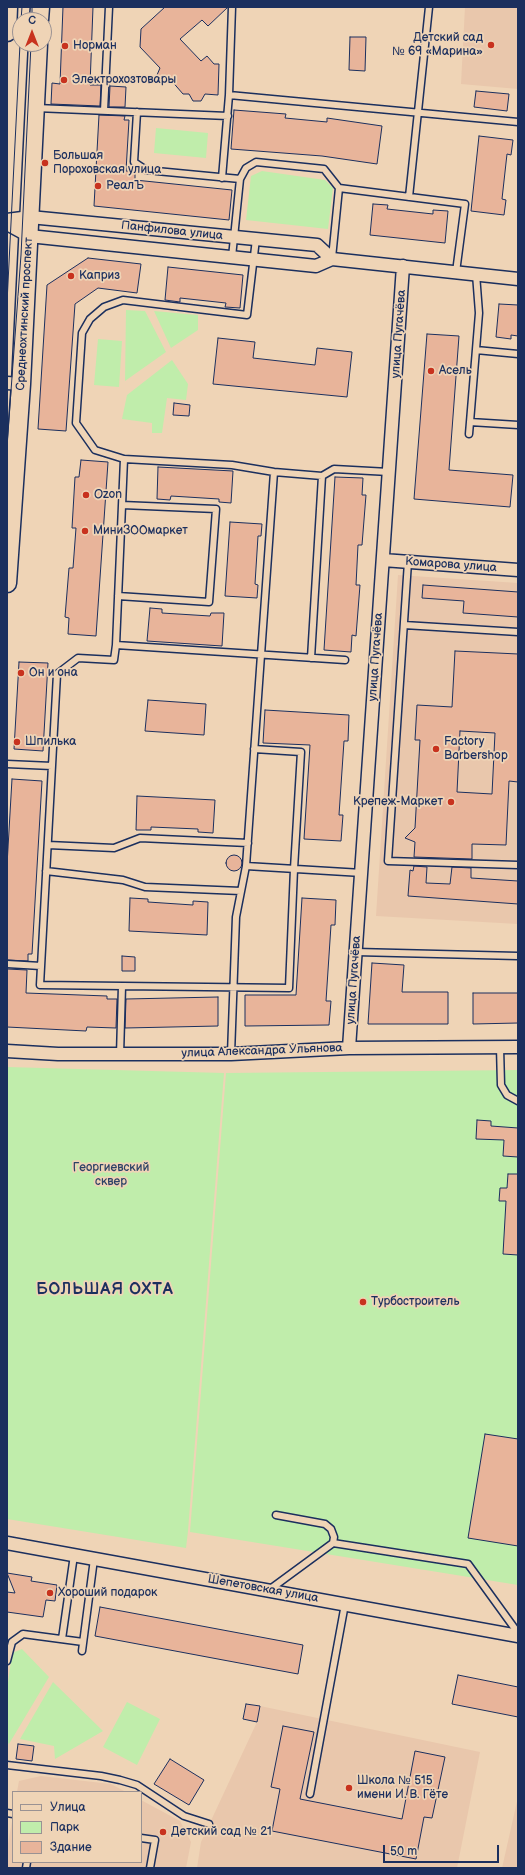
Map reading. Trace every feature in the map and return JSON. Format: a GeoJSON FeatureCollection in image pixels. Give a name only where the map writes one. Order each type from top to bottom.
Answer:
{"type":"FeatureCollection","features":[{"type":"Feature","properties":{"kind":"main road"},"geometry":{"type":"LineString","coordinates":[[7,32],[8,7]]}},
{"type":"Feature","properties":{"kind":"main road","name":"Среднеохтинский проспект"},"geometry":{"type":"LineString","coordinates":[[7,583],[14,384],[29,236],[38,52]]}},
{"type":"Feature","properties":{"kind":"street","name":"Панфилова улица"},"geometry":{"type":"LineString","coordinates":[[7,220],[30,217],[317,245],[332,259]]}},
{"type":"Feature","properties":{"kind":"street","name":"Панфилова улица"},"geometry":{"type":"LineString","coordinates":[[7,224],[29,236],[316,266],[332,259],[518,279]]}},
{"type":"Feature","properties":{"kind":"street","name":"улица Пугачёва"},"geometry":{"type":"LineString","coordinates":[[350,1048],[403,266]]}},
{"type":"Feature","properties":{"kind":"street","name":"Комарова улица"},"geometry":{"type":"LineString","coordinates":[[383,560],[518,570]]}},
{"type":"Feature","properties":{"kind":"street","name":"улица Александра Ульянова"},"geometry":{"type":"LineString","coordinates":[[7,1051],[120,1055],[231,1054],[350,1048],[518,1047]]}},
{"type":"Feature","properties":{"kind":"street","name":"Шепетовская улица"},"geometry":{"type":"LineString","coordinates":[[7,1543],[518,1634]]}},
{"type":"Feature","properties":{"kind":"lane"},"geometry":{"type":"LineString","coordinates":[[104,111],[109,7]]}},
{"type":"Feature","properties":{"kind":"lane"},"geometry":{"type":"LineString","coordinates":[[222,178],[228,116],[232,7]]}},
{"type":"Feature","properties":{"kind":"lane"},"geometry":{"type":"LineString","coordinates":[[409,197],[429,7]]}},
{"type":"Feature","properties":{"kind":"lane"},"geometry":{"type":"LineString","coordinates":[[229,95],[518,122]]}},
{"type":"Feature","properties":{"kind":"lane"},"geometry":{"type":"LineString","coordinates":[[35,108],[228,116]]}},
{"type":"Feature","properties":{"kind":"lane"},"geometry":{"type":"LineString","coordinates":[[137,112],[134,162],[146,170],[240,179]]}},
{"type":"Feature","properties":{"kind":"lane"},"geometry":{"type":"LineString","coordinates":[[232,257],[240,179],[246,168],[256,162],[324,169],[340,188],[465,204],[456,272]]}},
{"type":"Feature","properties":{"kind":"lane"},"geometry":{"type":"LineString","coordinates":[[332,259],[340,188]]}},
{"type":"Feature","properties":{"kind":"lane"},"geometry":{"type":"LineString","coordinates":[[256,239],[247,315],[123,300],[104,307],[90,318],[82,332],[76,423],[95,450],[124,459],[232,465],[274,472],[322,476],[334,468],[389,472]]}},
{"type":"Feature","properties":{"kind":"lane"},"geometry":{"type":"LineString","coordinates":[[469,434],[479,313],[476,274]]}},
{"type":"Feature","properties":{"kind":"lane"},"geometry":{"type":"LineString","coordinates":[[476,350],[518,354]]}},
{"type":"Feature","properties":{"kind":"lane"},"geometry":{"type":"LineString","coordinates":[[470,422],[518,425]]}},
{"type":"Feature","properties":{"kind":"lane"},"geometry":{"type":"LineString","coordinates":[[124,459],[116,645],[114,660],[78,658],[57,674],[40,985],[290,988],[294,869],[301,752],[254,749]]}},
{"type":"Feature","properties":{"kind":"lane"},"geometry":{"type":"LineString","coordinates":[[231,1054],[236,917],[246,866],[248,843],[274,472]]}},
{"type":"Feature","properties":{"kind":"lane"},"geometry":{"type":"LineString","coordinates":[[311,658],[322,476]]}},
{"type":"Feature","properties":{"kind":"lane"},"geometry":{"type":"LineString","coordinates":[[118,596],[209,602],[216,509],[122,505]]}},
{"type":"Feature","properties":{"kind":"lane"},"geometry":{"type":"LineString","coordinates":[[408,562],[388,862],[518,865]]}},
{"type":"Feature","properties":{"kind":"lane"},"geometry":{"type":"LineString","coordinates":[[404,625],[518,632]]}},
{"type":"Feature","properties":{"kind":"lane"},"geometry":{"type":"LineString","coordinates":[[116,645],[345,660]]}},
{"type":"Feature","properties":{"kind":"lane"},"geometry":{"type":"LineString","coordinates":[[7,764],[52,766]]}},
{"type":"Feature","properties":{"kind":"lane"},"geometry":{"type":"LineString","coordinates":[[48,845],[114,848],[140,838],[248,843]]}},
{"type":"Feature","properties":{"kind":"lane"},"geometry":{"type":"LineString","coordinates":[[246,866],[362,873]]}},
{"type":"Feature","properties":{"kind":"lane"},"geometry":{"type":"LineString","coordinates":[[46,871],[123,880],[145,887],[241,891]]}},
{"type":"Feature","properties":{"kind":"lane"},"geometry":{"type":"LineString","coordinates":[[356,952],[518,956]]}},
{"type":"Feature","properties":{"kind":"lane"},"geometry":{"type":"LineString","coordinates":[[7,964],[41,966]]}},
{"type":"Feature","properties":{"kind":"lane"},"geometry":{"type":"LineString","coordinates":[[120,1055],[122,986]]}},
{"type":"Feature","properties":{"kind":"lane"},"geometry":{"type":"LineString","coordinates":[[500,1047],[501,1084],[507,1095],[518,1101]]}},
{"type":"Feature","properties":{"kind":"lane"},"geometry":{"type":"LineString","coordinates":[[269,1590],[333,1543],[334,1537],[331,1529],[325,1524],[276,1515]]}},
{"type":"Feature","properties":{"kind":"lane"},"geometry":{"type":"LineString","coordinates":[[333,1543],[468,1564],[518,1634]]}},
{"type":"Feature","properties":{"kind":"lane"},"geometry":{"type":"LineString","coordinates":[[62,1639],[74,1555]]}},
{"type":"Feature","properties":{"kind":"lane"},"geometry":{"type":"LineString","coordinates":[[82,1651],[94,1559]]}},
{"type":"Feature","properties":{"kind":"lane"},"geometry":{"type":"LineString","coordinates":[[310,1794],[346,1604]]}},
{"type":"Feature","properties":{"kind":"lane"},"geometry":{"type":"LineString","coordinates":[[7,1662],[12,1642],[23,1634],[83,1642]]}},
{"type":"Feature","properties":{"kind":"lane"},"geometry":{"type":"LineString","coordinates":[[7,1765],[101,1776],[120,1780],[137,1785],[184,1816],[209,1824]]}},
{"type":"Feature","properties":{"kind":"lane"},"geometry":{"type":"LineString","coordinates":[[142,1838],[155,1840],[150,1868]]}},
{"type":"Feature","properties":{"kind":"shaded area","name":"Детский сад № 69 «Марина»"},"geometry":{"type":"Polygon","coordinates":[[[465,7],[518,7],[518,89],[461,84],[465,7]]]}},
{"type":"Feature","properties":{"kind":"shaded area"},"geometry":{"type":"Polygon","coordinates":[[[398,575],[518,583],[518,924],[376,916],[398,575]]]}},
{"type":"Feature","properties":{"kind":"shaded area","name":"Школа № 515 имени И. В. Гёте"},"geometry":{"type":"Polygon","coordinates":[[[260,1706],[480,1752],[457,1868],[197,1868],[201,1842],[257,1722],[260,1706]]]}},
{"type":"Feature","properties":{"kind":"shaded area"},"geometry":{"type":"Polygon","coordinates":[[[41,1776],[111,1784],[124,1791],[17,1791],[19,1781],[41,1776]]]}},
{"type":"Feature","properties":{"kind":"shaded area"},"geometry":{"type":"Polygon","coordinates":[[[518,1797],[518,1868],[502,1868],[518,1797]]]}},
{"type":"Feature","properties":{"kind":"shaded area","name":"Детский сад № 21"},"geometry":{"type":"Polygon","coordinates":[[[142,1801],[180,1821],[191,1842],[186,1868],[7,1868],[7,1849],[12,1822],[12,1863],[142,1863],[142,1801]]]}},
{"type":"Feature","properties":{"kind":"green space"},"geometry":{"type":"Polygon","coordinates":[[[156,128],[208,133],[206,158],[154,153],[156,128]]]}},
{"type":"Feature","properties":{"kind":"green space"},"geometry":{"type":"Polygon","coordinates":[[[262,171],[325,180],[333,188],[328,229],[246,220],[251,176],[262,171]]]}},
{"type":"Feature","properties":{"kind":"green space"},"geometry":{"type":"Polygon","coordinates":[[[126,310],[145,311],[166,352],[125,381],[126,310]]]}},
{"type":"Feature","properties":{"kind":"green space"},"geometry":{"type":"Polygon","coordinates":[[[154,311],[198,315],[198,330],[171,348],[154,311]]]}},
{"type":"Feature","properties":{"kind":"green space"},"geometry":{"type":"Polygon","coordinates":[[[98,339],[122,341],[119,387],[94,385],[98,339]]]}},
{"type":"Feature","properties":{"kind":"green space"},"geometry":{"type":"Polygon","coordinates":[[[172,360],[188,384],[186,400],[167,398],[162,433],[152,433],[152,423],[122,419],[127,395],[172,360]]]}},
{"type":"Feature","properties":{"kind":"green space","name":"Георгиевский сквер"},"geometry":{"type":"Polygon","coordinates":[[[7,1067],[224,1073],[186,1548],[7,1519],[7,1067]]]}},
{"type":"Feature","properties":{"kind":"green space","name":"Турбостроитель"},"geometry":{"type":"Polygon","coordinates":[[[518,1070],[518,1585],[190,1532],[226,1073],[518,1070]]]}},
{"type":"Feature","properties":{"kind":"green space"},"geometry":{"type":"Polygon","coordinates":[[[22,1649],[49,1677],[9,1744],[7,1742],[7,1690],[12,1653],[22,1649]]]}},
{"type":"Feature","properties":{"kind":"green space"},"geometry":{"type":"Polygon","coordinates":[[[53,1682],[103,1731],[55,1759],[54,1746],[20,1739],[53,1682]]]}},
{"type":"Feature","properties":{"kind":"green space"},"geometry":{"type":"Polygon","coordinates":[[[127,1702],[160,1719],[137,1765],[103,1747],[127,1702]]]}},
{"type":"Feature","properties":{"kind":"building"},"geometry":{"type":"Polygon","coordinates":[[[63,7],[93,7],[90,85],[101,85],[100,106],[51,104],[52,83],[60,84],[63,7]]]}},
{"type":"Feature","properties":{"kind":"building"},"geometry":{"type":"Polygon","coordinates":[[[165,7],[228,7],[208,26],[202,20],[180,39],[201,61],[207,56],[214,64],[219,64],[218,95],[205,94],[201,101],[193,101],[189,94],[183,94],[170,79],[163,81],[157,75],[160,68],[140,47],[141,29],[165,7]]]}},
{"type":"Feature","properties":{"kind":"building"},"geometry":{"type":"Polygon","coordinates":[[[350,37],[366,37],[365,71],[349,70],[350,37]]]}},
{"type":"Feature","properties":{"kind":"building"},"geometry":{"type":"Polygon","coordinates":[[[110,86],[126,87],[125,107],[109,107],[110,86]]]}},
{"type":"Feature","properties":{"kind":"building"},"geometry":{"type":"Polygon","coordinates":[[[476,91],[509,94],[507,111],[474,107],[476,91]]]}},
{"type":"Feature","properties":{"kind":"building"},"geometry":{"type":"Polygon","coordinates":[[[234,110],[286,114],[285,118],[327,122],[327,118],[382,126],[377,164],[322,156],[231,149],[234,110]]]}},
{"type":"Feature","properties":{"kind":"building"},"geometry":{"type":"Polygon","coordinates":[[[99,115],[125,116],[124,120],[129,120],[126,171],[135,171],[135,180],[232,190],[229,220],[94,206],[99,115]]]}},
{"type":"Feature","properties":{"kind":"building"},"geometry":{"type":"Polygon","coordinates":[[[479,136],[513,140],[511,155],[507,154],[502,199],[506,200],[504,215],[471,211],[479,136]]]}},
{"type":"Feature","properties":{"kind":"building"},"geometry":{"type":"Polygon","coordinates":[[[373,204],[388,205],[387,209],[433,214],[433,210],[448,211],[445,243],[370,235],[373,204]]]}},
{"type":"Feature","properties":{"kind":"building"},"geometry":{"type":"Polygon","coordinates":[[[88,258],[141,264],[137,293],[98,288],[75,304],[66,431],[38,429],[47,285],[88,258]]]}},
{"type":"Feature","properties":{"kind":"building"},"geometry":{"type":"Polygon","coordinates":[[[168,267],[243,275],[240,308],[225,307],[226,303],[180,298],[180,302],[165,300],[168,267]]]}},
{"type":"Feature","properties":{"kind":"building"},"geometry":{"type":"Polygon","coordinates":[[[499,304],[518,305],[518,336],[511,335],[511,339],[496,337],[499,304]]]}},
{"type":"Feature","properties":{"kind":"building"},"geometry":{"type":"Polygon","coordinates":[[[427,334],[459,336],[449,470],[513,475],[510,507],[414,499],[427,334]]]}},
{"type":"Feature","properties":{"kind":"building"},"geometry":{"type":"Polygon","coordinates":[[[218,338],[255,342],[253,358],[315,365],[317,348],[352,352],[347,397],[213,384],[218,338]]]}},
{"type":"Feature","properties":{"kind":"building"},"geometry":{"type":"Polygon","coordinates":[[[174,403],[190,405],[189,416],[173,415],[174,403]]]}},
{"type":"Feature","properties":{"kind":"building"},"geometry":{"type":"Polygon","coordinates":[[[81,460],[108,462],[96,636],[68,634],[69,618],[65,617],[69,568],[73,568],[76,528],[72,528],[75,477],[79,477],[81,460]]]}},
{"type":"Feature","properties":{"kind":"building"},"geometry":{"type":"Polygon","coordinates":[[[158,467],[233,471],[231,503],[219,502],[219,499],[171,496],[170,500],[157,499],[158,467]]]}},
{"type":"Feature","properties":{"kind":"building"},"geometry":{"type":"Polygon","coordinates":[[[335,477],[363,478],[362,495],[366,495],[362,545],[358,545],[356,585],[360,585],[356,636],[352,635],[351,652],[324,650],[335,477]]]}},
{"type":"Feature","properties":{"kind":"building"},"geometry":{"type":"Polygon","coordinates":[[[230,522],[262,524],[261,536],[258,536],[255,584],[258,585],[257,598],[225,596],[230,522]]]}},
{"type":"Feature","properties":{"kind":"building"},"geometry":{"type":"Polygon","coordinates":[[[423,585],[518,592],[518,617],[463,613],[464,601],[422,598],[423,585]]]}},
{"type":"Feature","properties":{"kind":"building"},"geometry":{"type":"Polygon","coordinates":[[[150,608],[162,609],[162,613],[210,616],[211,613],[224,613],[222,646],[147,641],[150,608]]]}},
{"type":"Feature","properties":{"kind":"building"},"geometry":{"type":"Polygon","coordinates":[[[455,651],[518,654],[518,782],[509,781],[506,845],[472,844],[472,859],[414,857],[415,842],[405,838],[415,828],[420,740],[415,740],[417,705],[452,707],[455,651]],[[460,731],[457,792],[492,794],[495,733],[460,731]]]}},
{"type":"Feature","properties":{"kind":"building"},"geometry":{"type":"Polygon","coordinates":[[[19,662],[48,663],[43,751],[14,749],[19,662]]]}},
{"type":"Feature","properties":{"kind":"building"},"geometry":{"type":"Polygon","coordinates":[[[148,700],[206,704],[204,735],[145,731],[148,700]]]}},
{"type":"Feature","properties":{"kind":"building"},"geometry":{"type":"Polygon","coordinates":[[[265,710],[349,715],[348,741],[344,741],[339,815],[343,815],[341,841],[304,839],[310,745],[263,743],[265,710]]]}},
{"type":"Feature","properties":{"kind":"building"},"geometry":{"type":"Polygon","coordinates":[[[12,779],[42,781],[32,954],[28,954],[28,961],[7,960],[7,865],[12,779]]]}},
{"type":"Feature","properties":{"kind":"building"},"geometry":{"type":"Polygon","coordinates":[[[137,796],[215,800],[213,833],[198,832],[198,829],[151,827],[151,830],[136,830],[137,796]]]}},
{"type":"Feature","properties":{"kind":"building"},"geometry":{"type":"Polygon","coordinates":[[[231,855],[237,855],[242,860],[240,869],[237,871],[231,871],[226,866],[226,860],[231,855]]]}},
{"type":"Feature","properties":{"kind":"building"},"geometry":{"type":"Polygon","coordinates":[[[414,866],[427,867],[426,883],[450,884],[452,867],[471,868],[471,878],[518,881],[518,904],[408,896],[410,870],[413,871],[414,866]]]}},
{"type":"Feature","properties":{"kind":"building"},"geometry":{"type":"Polygon","coordinates":[[[130,898],[148,899],[148,902],[193,905],[193,901],[208,902],[207,935],[129,931],[130,898]]]}},
{"type":"Feature","properties":{"kind":"building"},"geometry":{"type":"Polygon","coordinates":[[[302,898],[336,900],[335,925],[331,925],[326,1001],[331,1001],[329,1025],[245,1026],[245,995],[296,995],[302,898]]]}},
{"type":"Feature","properties":{"kind":"building"},"geometry":{"type":"Polygon","coordinates":[[[122,956],[135,957],[135,971],[122,971],[122,956]]]}},
{"type":"Feature","properties":{"kind":"building"},"geometry":{"type":"Polygon","coordinates":[[[372,963],[404,965],[402,992],[448,992],[448,1024],[368,1024],[372,963]]]}},
{"type":"Feature","properties":{"kind":"building"},"geometry":{"type":"Polygon","coordinates":[[[7,969],[27,970],[26,993],[107,996],[107,999],[117,999],[116,1028],[87,1027],[86,1031],[7,1027],[7,969]]]}},
{"type":"Feature","properties":{"kind":"building"},"geometry":{"type":"Polygon","coordinates":[[[473,993],[518,993],[518,1023],[473,1024],[473,993]]]}},
{"type":"Feature","properties":{"kind":"building"},"geometry":{"type":"Polygon","coordinates":[[[218,997],[218,1026],[125,1028],[126,999],[218,997]]]}},
{"type":"Feature","properties":{"kind":"building"},"geometry":{"type":"Polygon","coordinates":[[[477,1120],[491,1121],[491,1126],[518,1128],[518,1157],[503,1156],[504,1140],[476,1139],[477,1120]]]}},
{"type":"Feature","properties":{"kind":"building"},"geometry":{"type":"Polygon","coordinates":[[[508,1174],[518,1174],[518,1255],[503,1254],[506,1201],[499,1201],[500,1188],[507,1188],[508,1174]]]}},
{"type":"Feature","properties":{"kind":"building"},"geometry":{"type":"Polygon","coordinates":[[[485,1434],[518,1439],[518,1546],[468,1538],[485,1434]]]}},
{"type":"Feature","properties":{"kind":"building"},"geometry":{"type":"Polygon","coordinates":[[[7,1573],[32,1577],[31,1581],[57,1585],[55,1601],[46,1600],[43,1617],[7,1612],[7,1592],[15,1593],[7,1573]]]}},
{"type":"Feature","properties":{"kind":"building"},"geometry":{"type":"Polygon","coordinates":[[[100,1607],[303,1645],[298,1674],[95,1636],[100,1607]]]}},
{"type":"Feature","properties":{"kind":"building"},"geometry":{"type":"Polygon","coordinates":[[[458,1675],[518,1687],[518,1717],[452,1704],[458,1675]]]}},
{"type":"Feature","properties":{"kind":"building"},"geometry":{"type":"Polygon","coordinates":[[[246,1704],[260,1706],[257,1722],[243,1719],[246,1704]]]}},
{"type":"Feature","properties":{"kind":"building"},"geometry":{"type":"Polygon","coordinates":[[[283,1726],[314,1732],[300,1799],[402,1819],[415,1751],[445,1757],[432,1818],[424,1817],[416,1859],[272,1831],[280,1789],[271,1787],[283,1726]]]}},
{"type":"Feature","properties":{"kind":"building"},"geometry":{"type":"Polygon","coordinates":[[[18,1744],[34,1746],[32,1761],[16,1759],[18,1744]]]}},
{"type":"Feature","properties":{"kind":"building"},"geometry":{"type":"Polygon","coordinates":[[[170,1759],[204,1780],[189,1805],[154,1784],[170,1759]]]}},
{"type":"Feature","properties":{"kind":"tram line"},"geometry":{"type":"LineString","coordinates":[[22,7],[22,12]]}},
{"type":"Feature","properties":{"kind":"tram line"},"geometry":{"type":"LineString","coordinates":[[32,7],[32,12]]}},
{"type":"Feature","properties":{"kind":"tram line"},"geometry":{"type":"LineString","coordinates":[[7,303],[20,52]]}},
{"type":"Feature","properties":{"kind":"tram line"},"geometry":{"type":"LineString","coordinates":[[7,445],[21,255],[31,52]]}},
{"type":"Feature","properties":{"kind":"place","name":"Детский сад № 69 «Марина»"},"geometry":{"type":"Point","coordinates":[491,45]}},
{"type":"Feature","properties":{"kind":"place","name":"Норман"},"geometry":{"type":"Point","coordinates":[65,46]}},
{"type":"Feature","properties":{"kind":"place","name":"Электрохозтовары"},"geometry":{"type":"Point","coordinates":[64,80]}},
{"type":"Feature","properties":{"kind":"place","name":"Большая Пороховская улица"},"geometry":{"type":"Point","coordinates":[45,163]}},
{"type":"Feature","properties":{"kind":"place","name":"РеалЪ"},"geometry":{"type":"Point","coordinates":[98,186]}},
{"type":"Feature","properties":{"kind":"place","name":"Каприз"},"geometry":{"type":"Point","coordinates":[71,276]}},
{"type":"Feature","properties":{"kind":"place","name":"Асель"},"geometry":{"type":"Point","coordinates":[431,371]}},
{"type":"Feature","properties":{"kind":"place","name":"Ozon"},"geometry":{"type":"Point","coordinates":[86,495]}},
{"type":"Feature","properties":{"kind":"place","name":"МиниЗООмаркет"},"geometry":{"type":"Point","coordinates":[85,531]}},
{"type":"Feature","properties":{"kind":"place","name":"Он и она"},"geometry":{"type":"Point","coordinates":[21,673]}},
{"type":"Feature","properties":{"kind":"place","name":"Шпилька"},"geometry":{"type":"Point","coordinates":[17,742]}},
{"type":"Feature","properties":{"kind":"place","name":"Factory Barbershop"},"geometry":{"type":"Point","coordinates":[436,749]}},
{"type":"Feature","properties":{"kind":"place","name":"Крепеж-Маркет"},"geometry":{"type":"Point","coordinates":[451,802]}},
{"type":"Feature","properties":{"kind":"place","name":"Турбостроитель"},"geometry":{"type":"Point","coordinates":[363,1302]}},
{"type":"Feature","properties":{"kind":"place","name":"Хороший подарок"},"geometry":{"type":"Point","coordinates":[50,1593]}},
{"type":"Feature","properties":{"kind":"place","name":"Школа № 515 имени И. В. Гёте"},"geometry":{"type":"Point","coordinates":[349,1788]}},
{"type":"Feature","properties":{"kind":"place","name":"Детский сад № 21"},"geometry":{"type":"Point","coordinates":[163,1832]}},
{"type":"Feature","properties":{"kind":"district","name":"БОЛЬШАЯ ОХТА"},"geometry":{"type":"Point","coordinates":[105,1290]}}]}
